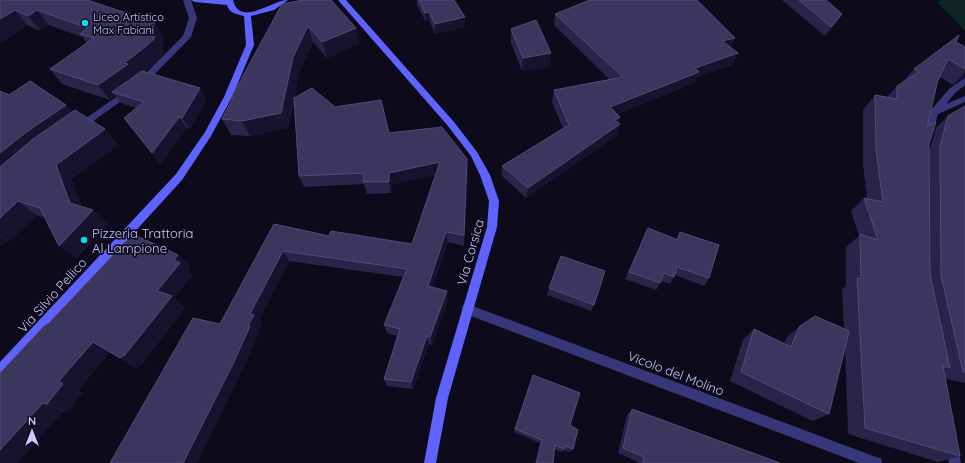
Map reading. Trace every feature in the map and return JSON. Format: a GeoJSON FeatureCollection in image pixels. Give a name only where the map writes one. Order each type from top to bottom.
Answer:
{"type":"FeatureCollection","features":[{"type":"Feature","properties":{"kind":"main road"},"geometry":{"type":"LineString","coordinates":[[195,0],[229,1],[234,10],[248,14],[266,12],[284,0]]}},
{"type":"Feature","properties":{"kind":"main road","name":"Via Corsica"},"geometry":{"type":"LineString","coordinates":[[342,0],[451,124],[474,154],[485,175],[494,200],[492,227],[442,398],[430,463]]}},
{"type":"Feature","properties":{"kind":"main road","name":"Via Silvio Pellico"},"geometry":{"type":"LineString","coordinates":[[0,372],[179,177],[208,134],[228,97],[250,45],[248,14]]}},
{"type":"Feature","properties":{"kind":"street"},"geometry":{"type":"LineString","coordinates":[[70,134],[143,82],[187,37],[193,18],[187,0]]}},
{"type":"Feature","properties":{"kind":"street"},"geometry":{"type":"LineString","coordinates":[[923,150],[934,112],[952,91],[965,81]]}},
{"type":"Feature","properties":{"kind":"street"},"geometry":{"type":"LineString","coordinates":[[934,112],[965,99]]}},
{"type":"Feature","properties":{"kind":"street","name":"Vicolo del Molino"},"geometry":{"type":"LineString","coordinates":[[467,309],[876,463]]}},
{"type":"Feature","properties":{"kind":"street"},"geometry":{"type":"LineString","coordinates":[[949,432],[955,463]]}},
{"type":"Feature","properties":{"kind":"green space"},"geometry":{"type":"Polygon","coordinates":[[[942,0],[965,0],[965,31],[937,2],[942,0]]]}},
{"type":"Feature","properties":{"kind":"building"},"geometry":{"type":"Polygon","coordinates":[[[0,0],[87,0],[154,22],[154,39],[124,63],[128,64],[98,85],[50,69],[94,38],[80,34],[88,28],[37,10],[28,16],[15,10],[0,19],[0,0]]]}},
{"type":"Feature","properties":{"kind":"building"},"geometry":{"type":"Polygon","coordinates":[[[303,0],[331,0],[356,28],[322,42],[308,26],[293,57],[281,113],[242,121],[222,119],[233,98],[231,98],[282,4],[303,0]]]}},
{"type":"Feature","properties":{"kind":"building"},"geometry":{"type":"Polygon","coordinates":[[[419,0],[454,0],[465,17],[435,24],[429,12],[425,13],[419,0]]]}},
{"type":"Feature","properties":{"kind":"building"},"geometry":{"type":"Polygon","coordinates":[[[590,0],[697,0],[735,38],[722,41],[738,53],[695,68],[699,72],[610,107],[620,117],[615,120],[620,124],[528,188],[502,166],[569,125],[554,90],[623,77],[555,14],[590,0]]]}},
{"type":"Feature","properties":{"kind":"building"},"geometry":{"type":"Polygon","coordinates":[[[799,0],[826,0],[842,14],[831,27],[799,0]]]}},
{"type":"Feature","properties":{"kind":"building"},"geometry":{"type":"Polygon","coordinates":[[[536,20],[551,53],[523,58],[511,29],[536,20]]]}},
{"type":"Feature","properties":{"kind":"building"},"geometry":{"type":"Polygon","coordinates":[[[959,35],[956,42],[965,47],[965,69],[948,59],[938,80],[927,127],[936,122],[929,144],[930,274],[950,368],[943,366],[960,456],[865,428],[857,278],[861,279],[860,234],[878,240],[864,198],[883,202],[876,150],[875,95],[897,99],[897,86],[919,72],[914,69],[959,35]]]}},
{"type":"Feature","properties":{"kind":"building"},"geometry":{"type":"Polygon","coordinates":[[[142,71],[200,88],[182,118],[179,117],[152,153],[124,118],[144,102],[112,92],[142,71]]]}},
{"type":"Feature","properties":{"kind":"building"},"geometry":{"type":"Polygon","coordinates":[[[30,81],[66,105],[25,133],[0,153],[0,91],[9,95],[30,81]]]}},
{"type":"Feature","properties":{"kind":"building"},"geometry":{"type":"Polygon","coordinates":[[[312,88],[335,107],[381,100],[389,133],[442,127],[467,159],[464,235],[446,232],[428,286],[447,291],[430,337],[427,336],[411,382],[384,379],[400,329],[384,325],[407,269],[283,251],[250,314],[254,315],[233,364],[183,463],[110,463],[193,318],[220,324],[274,224],[329,236],[331,231],[412,244],[440,162],[389,173],[389,182],[363,182],[364,173],[299,176],[294,98],[312,88]]]}},
{"type":"Feature","properties":{"kind":"building"},"geometry":{"type":"Polygon","coordinates":[[[965,106],[965,372],[963,372],[941,275],[940,146],[948,116],[965,106]]]}},
{"type":"Feature","properties":{"kind":"building"},"geometry":{"type":"Polygon","coordinates":[[[75,110],[105,129],[56,165],[70,203],[93,210],[59,246],[40,208],[18,201],[0,218],[0,167],[33,139],[75,110]]]}},
{"type":"Feature","properties":{"kind":"building"},"geometry":{"type":"Polygon","coordinates":[[[648,228],[678,240],[680,232],[719,245],[709,278],[677,267],[674,277],[664,273],[660,283],[629,272],[648,228]]]}},
{"type":"Feature","properties":{"kind":"building"},"geometry":{"type":"Polygon","coordinates":[[[133,234],[178,255],[174,260],[180,263],[157,291],[172,296],[124,356],[120,358],[93,342],[59,381],[63,384],[47,404],[43,403],[0,450],[0,373],[133,234]]]}},
{"type":"Feature","properties":{"kind":"building"},"geometry":{"type":"Polygon","coordinates":[[[561,256],[605,271],[594,305],[549,288],[561,256]]]}},
{"type":"Feature","properties":{"kind":"building"},"geometry":{"type":"Polygon","coordinates":[[[815,316],[849,331],[829,414],[741,372],[754,329],[791,347],[800,326],[815,316]]]}},
{"type":"Feature","properties":{"kind":"building"},"geometry":{"type":"Polygon","coordinates":[[[533,375],[580,393],[570,425],[578,430],[573,449],[565,446],[564,449],[555,445],[553,463],[536,463],[542,440],[515,429],[533,375]]]}},
{"type":"Feature","properties":{"kind":"building"},"geometry":{"type":"Polygon","coordinates":[[[632,409],[780,463],[643,463],[644,457],[623,448],[632,409]]]}},
{"type":"Feature","properties":{"kind":"place","name":"Liceo Artistico Max Fabiani"},"geometry":{"type":"Point","coordinates":[85,23]}},
{"type":"Feature","properties":{"kind":"place","name":"Pizzeria Trattoria Al Lampione"},"geometry":{"type":"Point","coordinates":[84,240]}}]}
